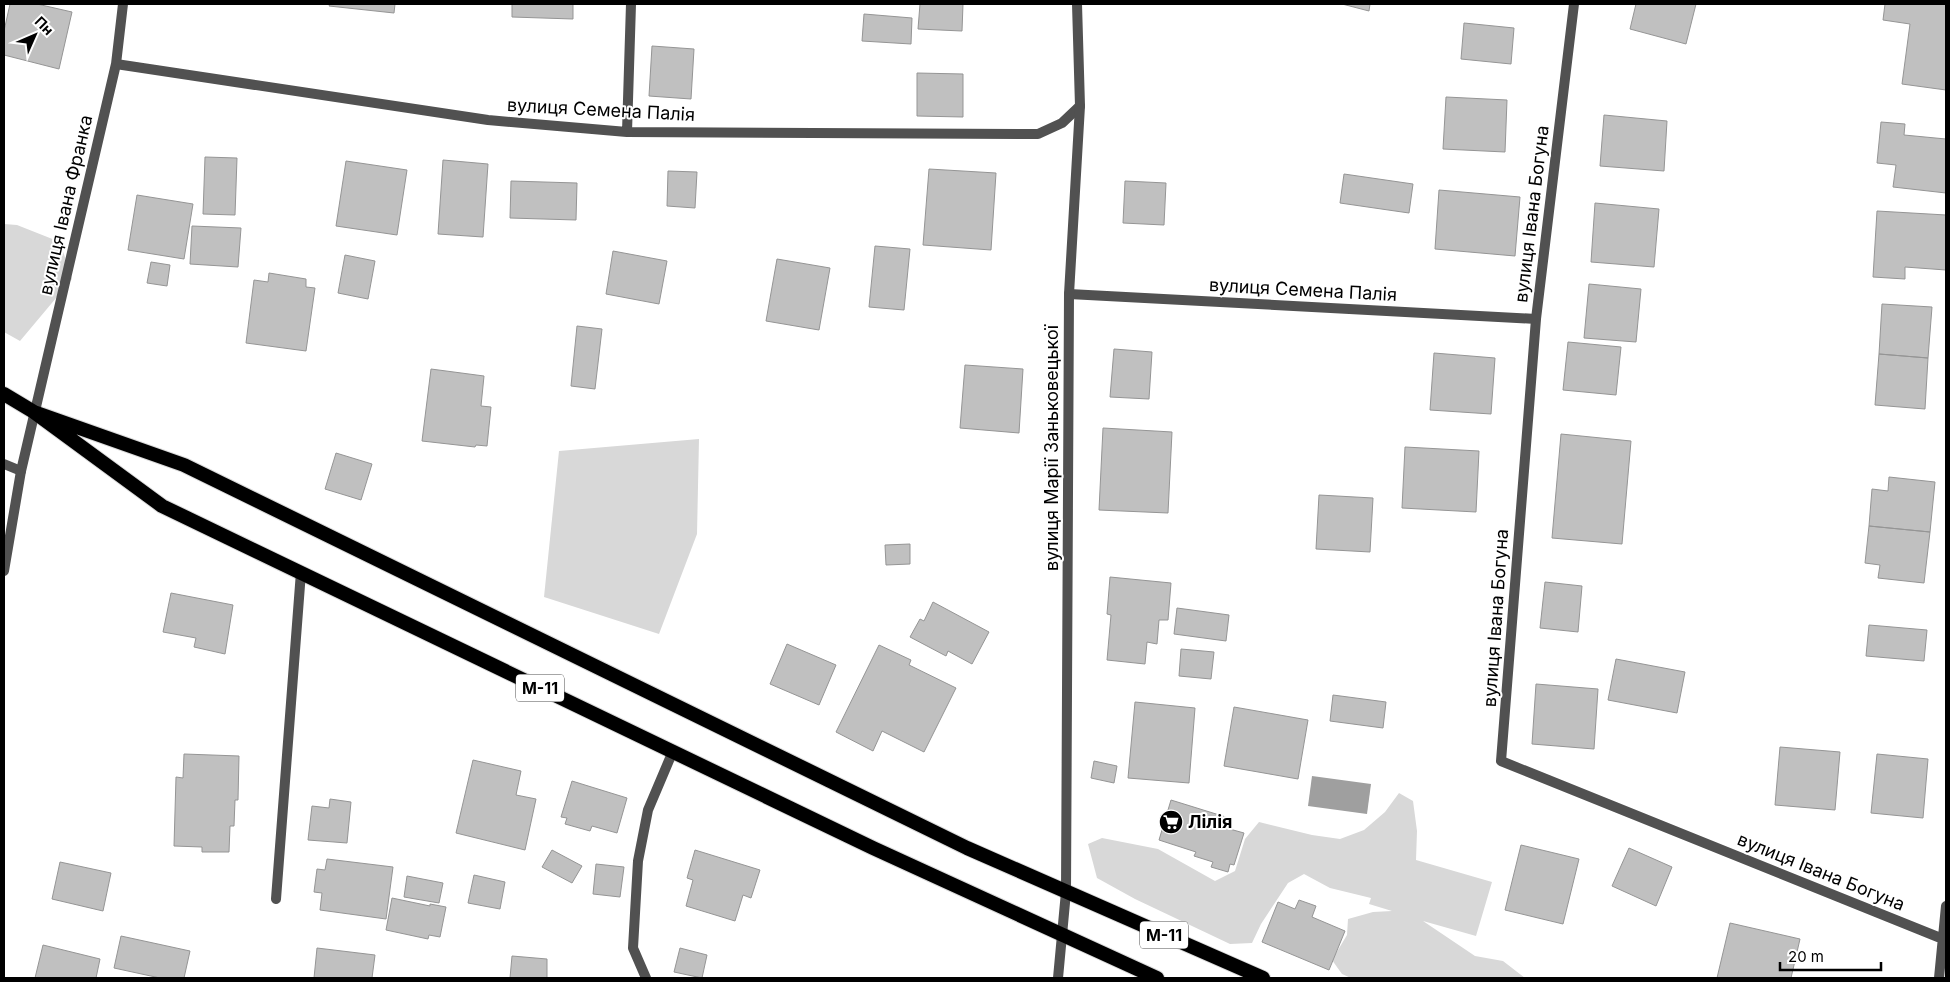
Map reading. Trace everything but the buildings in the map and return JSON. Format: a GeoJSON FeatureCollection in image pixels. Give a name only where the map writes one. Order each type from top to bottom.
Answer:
{"type":"FeatureCollection","features":[{"type":"Feature","properties":{"kind":"highway","name":"М-11"},"geometry":{"type":"LineString","coordinates":[[4,394],[34,412],[162,506],[873,848],[1157,978]]}},
{"type":"Feature","properties":{"kind":"highway","name":"М-11"},"geometry":{"type":"LineString","coordinates":[[34,412],[184,465],[967,848],[1263,978]]}},
{"type":"Feature","properties":{"kind":"street","name":"вулиця Івана Франка"},"geometry":{"type":"LineString","coordinates":[[4,571],[21,471],[34,412],[116,64],[123,4]]}},
{"type":"Feature","properties":{"kind":"street"},"geometry":{"type":"LineString","coordinates":[[626,132],[630,4]]}},
{"type":"Feature","properties":{"kind":"street","name":"вулиця Марії Заньковецької"},"geometry":{"type":"LineString","coordinates":[[1058,978],[1066,892],[1069,294],[1080,106],[1077,4]]}},
{"type":"Feature","properties":{"kind":"street","name":"вулиця Івана Богуна"},"geometry":{"type":"LineString","coordinates":[[1574,4],[1536,319],[1501,761],[1945,940]]}},
{"type":"Feature","properties":{"kind":"street","name":"вулиця Семена Палія"},"geometry":{"type":"LineString","coordinates":[[116,64],[488,120],[626,132],[1038,134],[1062,123],[1080,106]]}},
{"type":"Feature","properties":{"kind":"street","name":"вулиця Семена Палія"},"geometry":{"type":"LineString","coordinates":[[1069,294],[1536,319]]}},
{"type":"Feature","properties":{"kind":"street"},"geometry":{"type":"LineString","coordinates":[[4,464],[21,471]]}},
{"type":"Feature","properties":{"kind":"street"},"geometry":{"type":"LineString","coordinates":[[276,898],[301,572]]}},
{"type":"Feature","properties":{"kind":"street"},"geometry":{"type":"LineString","coordinates":[[646,978],[633,948],[638,861],[648,810],[672,751]]}},
{"type":"Feature","properties":{"kind":"street"},"geometry":{"type":"LineString","coordinates":[[1939,978],[1945,940],[1946,906]]}},
{"type":"Feature","properties":{"kind":"shaded area"},"geometry":{"type":"Polygon","coordinates":[[[4,224],[17,225],[60,242],[72,279],[20,341],[4,332],[4,224]]]}},
{"type":"Feature","properties":{"kind":"shaded area"},"geometry":{"type":"Polygon","coordinates":[[[699,439],[697,534],[659,634],[544,597],[559,451],[699,439]]]}},
{"type":"Feature","properties":{"kind":"shaded area"},"geometry":{"type":"Polygon","coordinates":[[[1312,776],[1371,784],[1367,814],[1308,806],[1312,776]]]}},
{"type":"Feature","properties":{"kind":"shaded area"},"geometry":{"type":"Polygon","coordinates":[[[1399,793],[1413,801],[1417,831],[1416,860],[1492,882],[1476,936],[1423,921],[1475,956],[1503,961],[1525,978],[1351,978],[1342,974],[1332,960],[1347,935],[1348,919],[1373,912],[1392,911],[1369,904],[1371,898],[1330,888],[1304,874],[1288,883],[1261,924],[1252,943],[1230,944],[1135,899],[1097,878],[1088,844],[1102,838],[1158,849],[1215,881],[1235,871],[1245,839],[1259,822],[1312,835],[1340,839],[1364,830],[1385,812],[1399,793]]]}},
{"type":"Feature","properties":{"kind":"place","name":"Лілія"},"geometry":{"type":"Point","coordinates":[1171,822]}}]}
